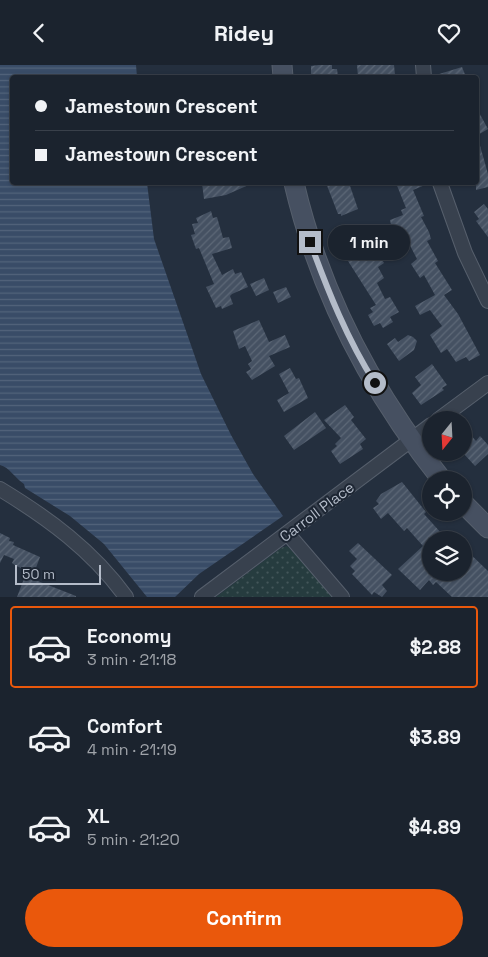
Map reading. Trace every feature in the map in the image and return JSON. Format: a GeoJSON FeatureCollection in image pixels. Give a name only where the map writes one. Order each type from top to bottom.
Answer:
{"type":"FeatureCollection","features":[{"type":"Feature","properties":{"kind":"main road"},"geometry":{"type":"LineString","coordinates":[[295,185],[310,242],[332,301],[357,355],[410,440],[435,471]]}},
{"type":"Feature","properties":{"kind":"main road"},"geometry":{"type":"LineString","coordinates":[[472,512],[488,528]]}},
{"type":"Feature","properties":{"kind":"street"},"geometry":{"type":"LineString","coordinates":[[441,185],[465,253],[488,301]]}},
{"type":"Feature","properties":{"kind":"street"},"geometry":{"type":"LineString","coordinates":[[450,411],[488,383]]}},
{"type":"Feature","properties":{"kind":"street","name":"Carroll Place"},"geometry":{"type":"LineString","coordinates":[[202,597],[422,431]]}},
{"type":"Feature","properties":{"kind":"street"},"geometry":{"type":"LineString","coordinates":[[0,489],[49,520],[79,544],[126,597]]}},
{"type":"Feature","properties":{"kind":"street"},"geometry":{"type":"LineString","coordinates":[[288,534],[342,597]]}},
{"type":"Feature","properties":{"kind":"green space"},"geometry":{"type":"Polygon","coordinates":[[[287,546],[337,597],[216,597],[281,548],[287,546]]]}},
{"type":"Feature","properties":{"kind":"water"},"geometry":{"type":"Polygon","coordinates":[[[0,65],[136,65],[137,75],[10,75],[10,185],[147,185],[154,239],[201,374],[231,435],[253,474],[283,516],[199,574],[175,597],[147,597],[104,544],[70,516],[25,488],[24,484],[0,465],[0,65]]]}},
{"type":"Feature","properties":{"kind":"building"},"geometry":{"type":"Polygon","coordinates":[[[332,65],[332,69],[337,69],[338,75],[311,75],[311,66],[332,65]]]}},
{"type":"Feature","properties":{"kind":"building"},"geometry":{"type":"Polygon","coordinates":[[[357,65],[394,65],[395,75],[358,75],[357,65]]]}},
{"type":"Feature","properties":{"kind":"building"},"geometry":{"type":"Polygon","coordinates":[[[462,67],[465,75],[436,75],[462,67]]]}},
{"type":"Feature","properties":{"kind":"building"},"geometry":{"type":"Polygon","coordinates":[[[479,112],[488,129],[479,134],[479,112]]]}},
{"type":"Feature","properties":{"kind":"building"},"geometry":{"type":"Polygon","coordinates":[[[479,142],[488,174],[488,187],[476,190],[476,185],[479,185],[479,142]]]}},
{"type":"Feature","properties":{"kind":"building"},"geometry":{"type":"Polygon","coordinates":[[[202,185],[248,185],[226,195],[204,199],[202,185]]]}},
{"type":"Feature","properties":{"kind":"building"},"geometry":{"type":"Polygon","coordinates":[[[327,185],[350,185],[358,209],[341,216],[341,214],[338,214],[327,185]]]}},
{"type":"Feature","properties":{"kind":"building"},"geometry":{"type":"Polygon","coordinates":[[[397,185],[425,185],[413,190],[424,216],[421,217],[431,239],[427,241],[438,261],[435,263],[452,290],[444,295],[458,314],[480,355],[469,361],[466,357],[456,362],[447,349],[441,353],[430,335],[442,326],[430,310],[420,315],[415,306],[435,295],[424,275],[420,278],[411,264],[417,259],[400,226],[392,229],[390,220],[403,215],[401,210],[406,208],[397,185]]]}},
{"type":"Feature","properties":{"kind":"building"},"geometry":{"type":"Polygon","coordinates":[[[484,204],[488,209],[488,237],[476,221],[479,219],[474,212],[484,204]]]}},
{"type":"Feature","properties":{"kind":"building"},"geometry":{"type":"Polygon","coordinates":[[[211,211],[213,218],[217,217],[223,238],[229,237],[232,248],[212,254],[222,275],[233,269],[235,274],[241,272],[248,287],[232,294],[230,296],[233,304],[222,309],[221,306],[216,308],[206,287],[214,284],[199,248],[196,249],[191,235],[195,234],[192,224],[198,223],[196,218],[211,211]]]}},
{"type":"Feature","properties":{"kind":"building"},"geometry":{"type":"Polygon","coordinates":[[[358,236],[362,243],[370,238],[384,263],[378,267],[384,278],[377,283],[385,299],[390,297],[399,312],[390,317],[393,322],[383,328],[380,323],[374,326],[368,315],[373,312],[370,308],[376,305],[341,250],[347,246],[346,243],[358,236]]]}},
{"type":"Feature","properties":{"kind":"building"},"geometry":{"type":"Polygon","coordinates":[[[264,278],[269,290],[256,296],[250,284],[264,278]]]}},
{"type":"Feature","properties":{"kind":"building"},"geometry":{"type":"Polygon","coordinates":[[[286,287],[291,297],[278,303],[273,292],[286,287]]]}},
{"type":"Feature","properties":{"kind":"building"},"geometry":{"type":"Polygon","coordinates":[[[259,320],[269,342],[285,335],[290,347],[269,356],[275,366],[252,380],[246,372],[251,369],[248,364],[252,361],[245,346],[239,349],[233,331],[259,320]]]}},
{"type":"Feature","properties":{"kind":"building"},"geometry":{"type":"Polygon","coordinates":[[[408,335],[417,341],[414,350],[399,361],[387,344],[395,338],[398,342],[408,335]]]}},
{"type":"Feature","properties":{"kind":"building"},"geometry":{"type":"Polygon","coordinates":[[[432,364],[447,385],[442,388],[444,390],[421,405],[412,393],[421,385],[415,377],[432,364]]]}},
{"type":"Feature","properties":{"kind":"building"},"geometry":{"type":"Polygon","coordinates":[[[290,368],[296,379],[299,378],[308,398],[284,412],[277,400],[289,393],[279,374],[290,368]]]}},
{"type":"Feature","properties":{"kind":"building"},"geometry":{"type":"Polygon","coordinates":[[[345,405],[354,417],[351,420],[366,439],[360,444],[363,449],[340,464],[331,451],[337,446],[335,444],[341,438],[324,420],[345,405]]]}},
{"type":"Feature","properties":{"kind":"building"},"geometry":{"type":"Polygon","coordinates":[[[315,412],[326,428],[294,450],[284,436],[315,412]]]}},
{"type":"Feature","properties":{"kind":"building"},"geometry":{"type":"Polygon","coordinates":[[[472,436],[476,441],[480,436],[488,445],[488,454],[475,466],[470,461],[472,461],[472,436]]]}},
{"type":"Feature","properties":{"kind":"building"},"geometry":{"type":"Polygon","coordinates":[[[402,482],[422,507],[422,521],[430,521],[439,531],[422,531],[422,545],[407,528],[404,531],[388,513],[381,519],[373,508],[379,504],[376,501],[381,494],[402,482]]]}},
{"type":"Feature","properties":{"kind":"building"},"geometry":{"type":"Polygon","coordinates":[[[0,533],[10,538],[9,541],[14,542],[13,545],[40,557],[34,573],[16,566],[12,563],[14,559],[4,555],[0,563],[0,533]]]}},
{"type":"Feature","properties":{"kind":"building"},"geometry":{"type":"Polygon","coordinates":[[[358,543],[392,575],[382,585],[387,591],[382,597],[374,592],[372,595],[352,574],[355,571],[350,566],[357,559],[349,551],[358,543]]]}},
{"type":"Feature","properties":{"kind":"building"},"geometry":{"type":"Polygon","coordinates":[[[422,547],[422,581],[428,581],[420,590],[398,569],[422,547]]]}},
{"type":"Feature","properties":{"kind":"building"},"geometry":{"type":"Polygon","coordinates":[[[472,556],[488,571],[488,597],[452,597],[436,582],[433,585],[430,581],[472,581],[472,556]]]}},
{"type":"Feature","properties":{"kind":"building"},"geometry":{"type":"Polygon","coordinates":[[[25,576],[76,596],[76,597],[17,597],[25,576]]]}},
{"type":"Feature","properties":{"kind":"route"},"geometry":{"type":"LineString","coordinates":[[310,242],[332,301],[357,355],[375,383]]}}]}
